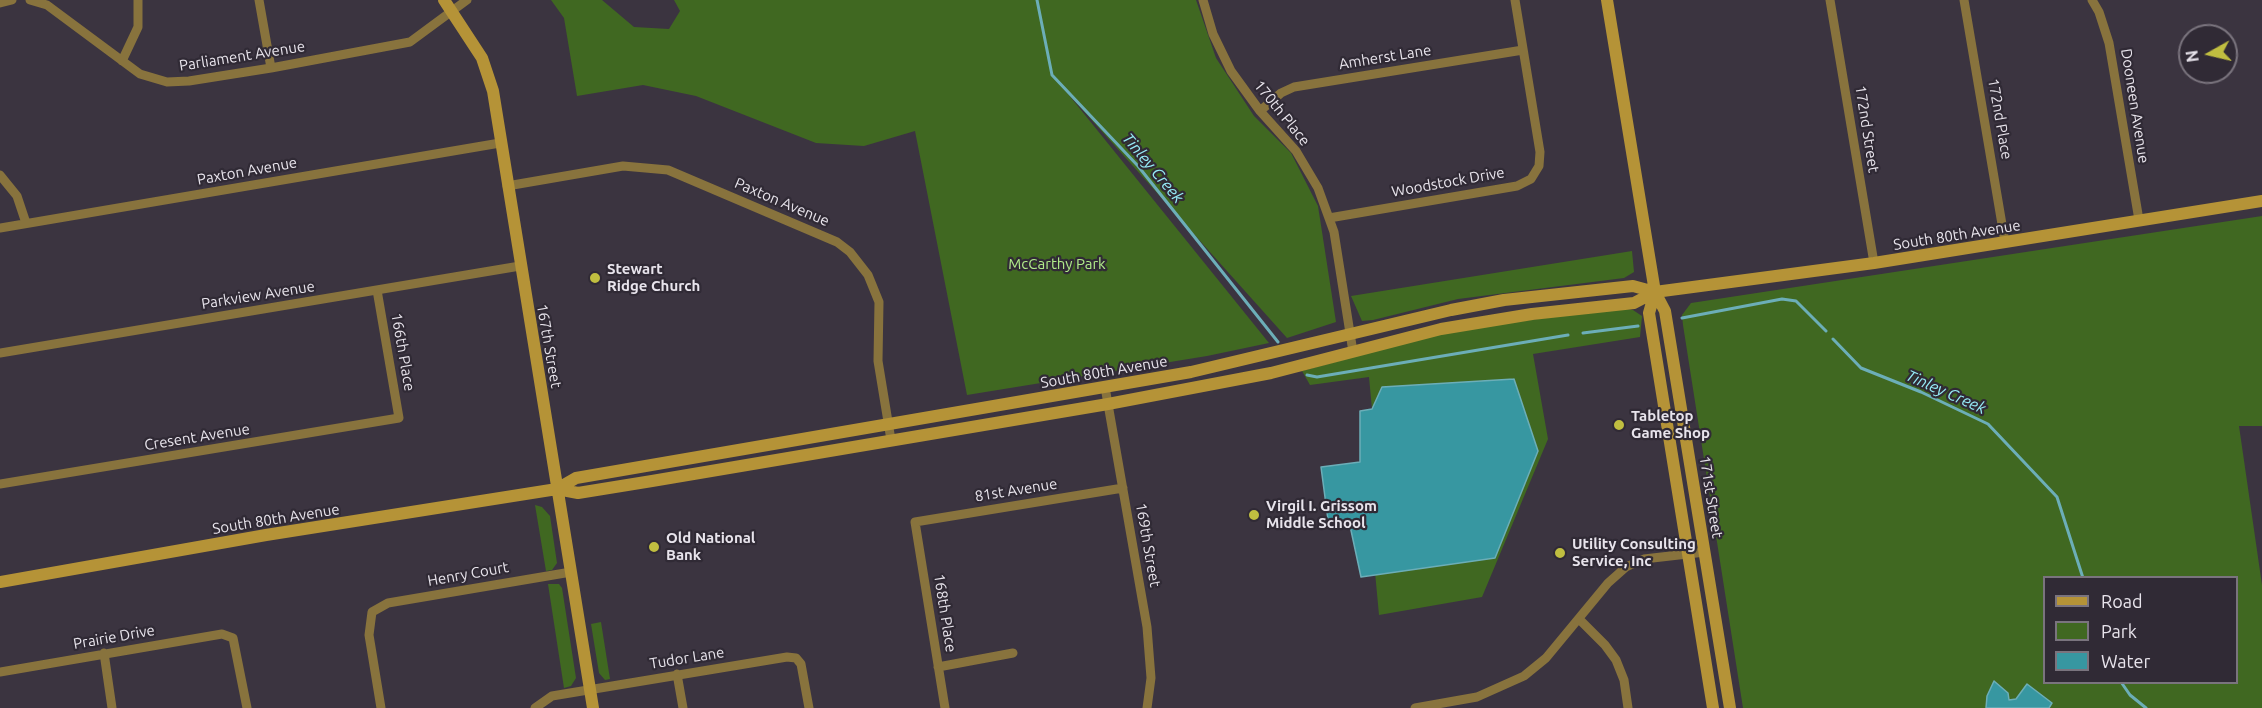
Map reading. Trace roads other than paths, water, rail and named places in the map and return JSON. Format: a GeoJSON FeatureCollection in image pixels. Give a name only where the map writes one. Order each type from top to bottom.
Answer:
{"type":"FeatureCollection","features":[{"type":"Feature","properties":{"kind":"street"},"geometry":{"type":"LineString","coordinates":[[0,3],[12,0]]}},
{"type":"Feature","properties":{"kind":"street","name":"Parliament Avenue"},"geometry":{"type":"LineString","coordinates":[[30,0],[47,5],[140,74],[167,82],[189,81],[271,68],[410,42],[468,0]]}},
{"type":"Feature","properties":{"kind":"street"},"geometry":{"type":"LineString","coordinates":[[122,61],[138,27],[138,0]]}},
{"type":"Feature","properties":{"kind":"street"},"geometry":{"type":"LineString","coordinates":[[259,0],[271,68]]}},
{"type":"Feature","properties":{"kind":"street","name":"167th Street"},"geometry":{"type":"LineString","coordinates":[[444,0],[482,58],[493,91],[593,708]]}},
{"type":"Feature","properties":{"kind":"street","name":"170th Place"},"geometry":{"type":"LineString","coordinates":[[1203,0],[1221,52],[1243,89],[1296,151],[1317,188],[1329,218],[1339,255],[1353,352]]}},
{"type":"Feature","properties":{"kind":"street","name":"Woodstock Drive"},"geometry":{"type":"LineString","coordinates":[[1329,218],[1517,186],[1531,179],[1539,166],[1540,152],[1515,0]]}},
{"type":"Feature","properties":{"kind":"street","name":"171st Street"},"geometry":{"type":"LineString","coordinates":[[1607,0],[1655,292],[1665,311],[1731,708]]}},
{"type":"Feature","properties":{"kind":"street","name":"172nd Street"},"geometry":{"type":"LineString","coordinates":[[1830,0],[1874,263]]}},
{"type":"Feature","properties":{"kind":"street","name":"172nd Place"},"geometry":{"type":"LineString","coordinates":[[1964,0],[2005,242]]}},
{"type":"Feature","properties":{"kind":"street","name":"Dooneen Avenue"},"geometry":{"type":"LineString","coordinates":[[2092,0],[2099,12],[2109,43],[2139,220]]}},
{"type":"Feature","properties":{"kind":"street","name":"Amherst Lane"},"geometry":{"type":"LineString","coordinates":[[1260,111],[1281,93],[1294,87],[1523,50]]}},
{"type":"Feature","properties":{"kind":"street","name":"Paxton Avenue"},"geometry":{"type":"LineString","coordinates":[[0,228],[500,143]]}},
{"type":"Feature","properties":{"kind":"street","name":"Paxton Avenue"},"geometry":{"type":"LineString","coordinates":[[507,186],[623,166],[668,170],[837,242],[850,252],[868,275],[879,302],[878,361],[891,440]]}},
{"type":"Feature","properties":{"kind":"street"},"geometry":{"type":"LineString","coordinates":[[0,175],[17,196],[26,223]]}},
{"type":"Feature","properties":{"kind":"street","name":"South 80th Avenue"},"geometry":{"type":"LineString","coordinates":[[0,582],[266,535],[557,489],[579,493],[1108,404],[1271,374],[1441,329],[1532,314],[1634,303],[1655,292],[1874,263],[2262,201]]}},
{"type":"Feature","properties":{"kind":"street","name":"Parkview Avenue"},"geometry":{"type":"LineString","coordinates":[[0,353],[520,266]]}},
{"type":"Feature","properties":{"kind":"street","name":"South 80th Avenue"},"geometry":{"type":"LineString","coordinates":[[557,489],[576,478],[1204,369],[1504,300],[1633,286],[1655,292]]}},
{"type":"Feature","properties":{"kind":"street","name":"166th Place"},"geometry":{"type":"LineString","coordinates":[[377,290],[399,418]]}},
{"type":"Feature","properties":{"kind":"street","name":"171st Street"},"geometry":{"type":"LineString","coordinates":[[1655,292],[1649,313],[1713,708]]}},
{"type":"Feature","properties":{"kind":"street","name":"169th Street"},"geometry":{"type":"LineString","coordinates":[[1105,387],[1150,651],[1151,678],[1147,708]]}},
{"type":"Feature","properties":{"kind":"street","name":"Cresent Avenue"},"geometry":{"type":"LineString","coordinates":[[0,484],[399,418]]}},
{"type":"Feature","properties":{"kind":"street","name":"81st Avenue"},"geometry":{"type":"LineString","coordinates":[[915,522],[1123,488]]}},
{"type":"Feature","properties":{"kind":"street","name":"168th Place"},"geometry":{"type":"LineString","coordinates":[[915,522],[945,708]]}},
{"type":"Feature","properties":{"kind":"street"},"geometry":{"type":"LineString","coordinates":[[1415,708],[1477,697],[1524,676],[1546,658],[1580,620],[1608,583],[1626,567],[1644,559],[1704,552]]}},
{"type":"Feature","properties":{"kind":"street","name":"Henry Court"},"geometry":{"type":"LineString","coordinates":[[381,708],[369,635],[372,612],[388,603],[571,572]]}},
{"type":"Feature","properties":{"kind":"street"},"geometry":{"type":"LineString","coordinates":[[1580,620],[1605,645],[1616,660],[1624,680],[1628,708]]}},
{"type":"Feature","properties":{"kind":"street","name":"Prairie Drive"},"geometry":{"type":"LineString","coordinates":[[0,672],[222,634],[233,638],[247,708]]}},
{"type":"Feature","properties":{"kind":"street"},"geometry":{"type":"LineString","coordinates":[[104,653],[112,708]]}},
{"type":"Feature","properties":{"kind":"street"},"geometry":{"type":"LineString","coordinates":[[938,667],[1013,653]]}},
{"type":"Feature","properties":{"kind":"street","name":"Tudor Lane"},"geometry":{"type":"LineString","coordinates":[[535,708],[552,696],[792,657],[801,664],[809,708]]}},
{"type":"Feature","properties":{"kind":"street"},"geometry":{"type":"LineString","coordinates":[[677,674],[683,708]]}},
{"type":"Feature","properties":{"kind":"water"},"geometry":{"type":"Polygon","coordinates":[[[1514,379],[1538,451],[1495,558],[1361,577],[1349,521],[1328,520],[1321,467],[1360,462],[1360,411],[1372,409],[1382,387],[1514,379]]]}},
{"type":"Feature","properties":{"kind":"water"},"geometry":{"type":"Polygon","coordinates":[[[1994,681],[2008,693],[2009,700],[2016,699],[2027,684],[2052,703],[2049,708],[1986,708],[1987,696],[1994,681]]]}},
{"type":"Feature","properties":{"kind":"waterway","name":"Tinley Creek"},"geometry":{"type":"LineString","coordinates":[[1037,0],[1052,75],[1138,166],[1278,342]]}},
{"type":"Feature","properties":{"kind":"waterway","name":"Tinley Creek"},"geometry":{"type":"LineString","coordinates":[[1682,318],[1782,299],[1796,301],[1826,331]]}},
{"type":"Feature","properties":{"kind":"waterway","name":"Tinley Creek"},"geometry":{"type":"LineString","coordinates":[[1583,333],[1638,326]]}},
{"type":"Feature","properties":{"kind":"waterway","name":"Tinley Creek"},"geometry":{"type":"LineString","coordinates":[[1307,375],[1317,377],[1568,335]]}},
{"type":"Feature","properties":{"kind":"waterway","name":"Tinley Creek"},"geometry":{"type":"LineString","coordinates":[[1833,339],[1861,368],[1921,392],[1988,424],[2057,497],[2082,576]]}},
{"type":"Feature","properties":{"kind":"waterway","name":"Tinley Creek"},"geometry":{"type":"LineString","coordinates":[[2122,684],[2130,695],[2146,708]]}},
{"type":"Feature","properties":{"kind":"place","name":"Stewart Ridge Church"},"geometry":{"type":"Point","coordinates":[595,278]}},
{"type":"Feature","properties":{"kind":"place","name":"Tabletop Game Shop"},"geometry":{"type":"Point","coordinates":[1619,425]}},
{"type":"Feature","properties":{"kind":"place","name":"Virgil I. Grissom Middle School"},"geometry":{"type":"Point","coordinates":[1254,515]}},
{"type":"Feature","properties":{"kind":"place","name":"Old National Bank"},"geometry":{"type":"Point","coordinates":[654,547]}},
{"type":"Feature","properties":{"kind":"place","name":"Utility Consulting Service, Inc"},"geometry":{"type":"Point","coordinates":[1560,553]}},
{"type":"Feature","properties":{"kind":"park label","name":"McCarthy Park"},"geometry":{"type":"Point","coordinates":[1057,264]}}]}
